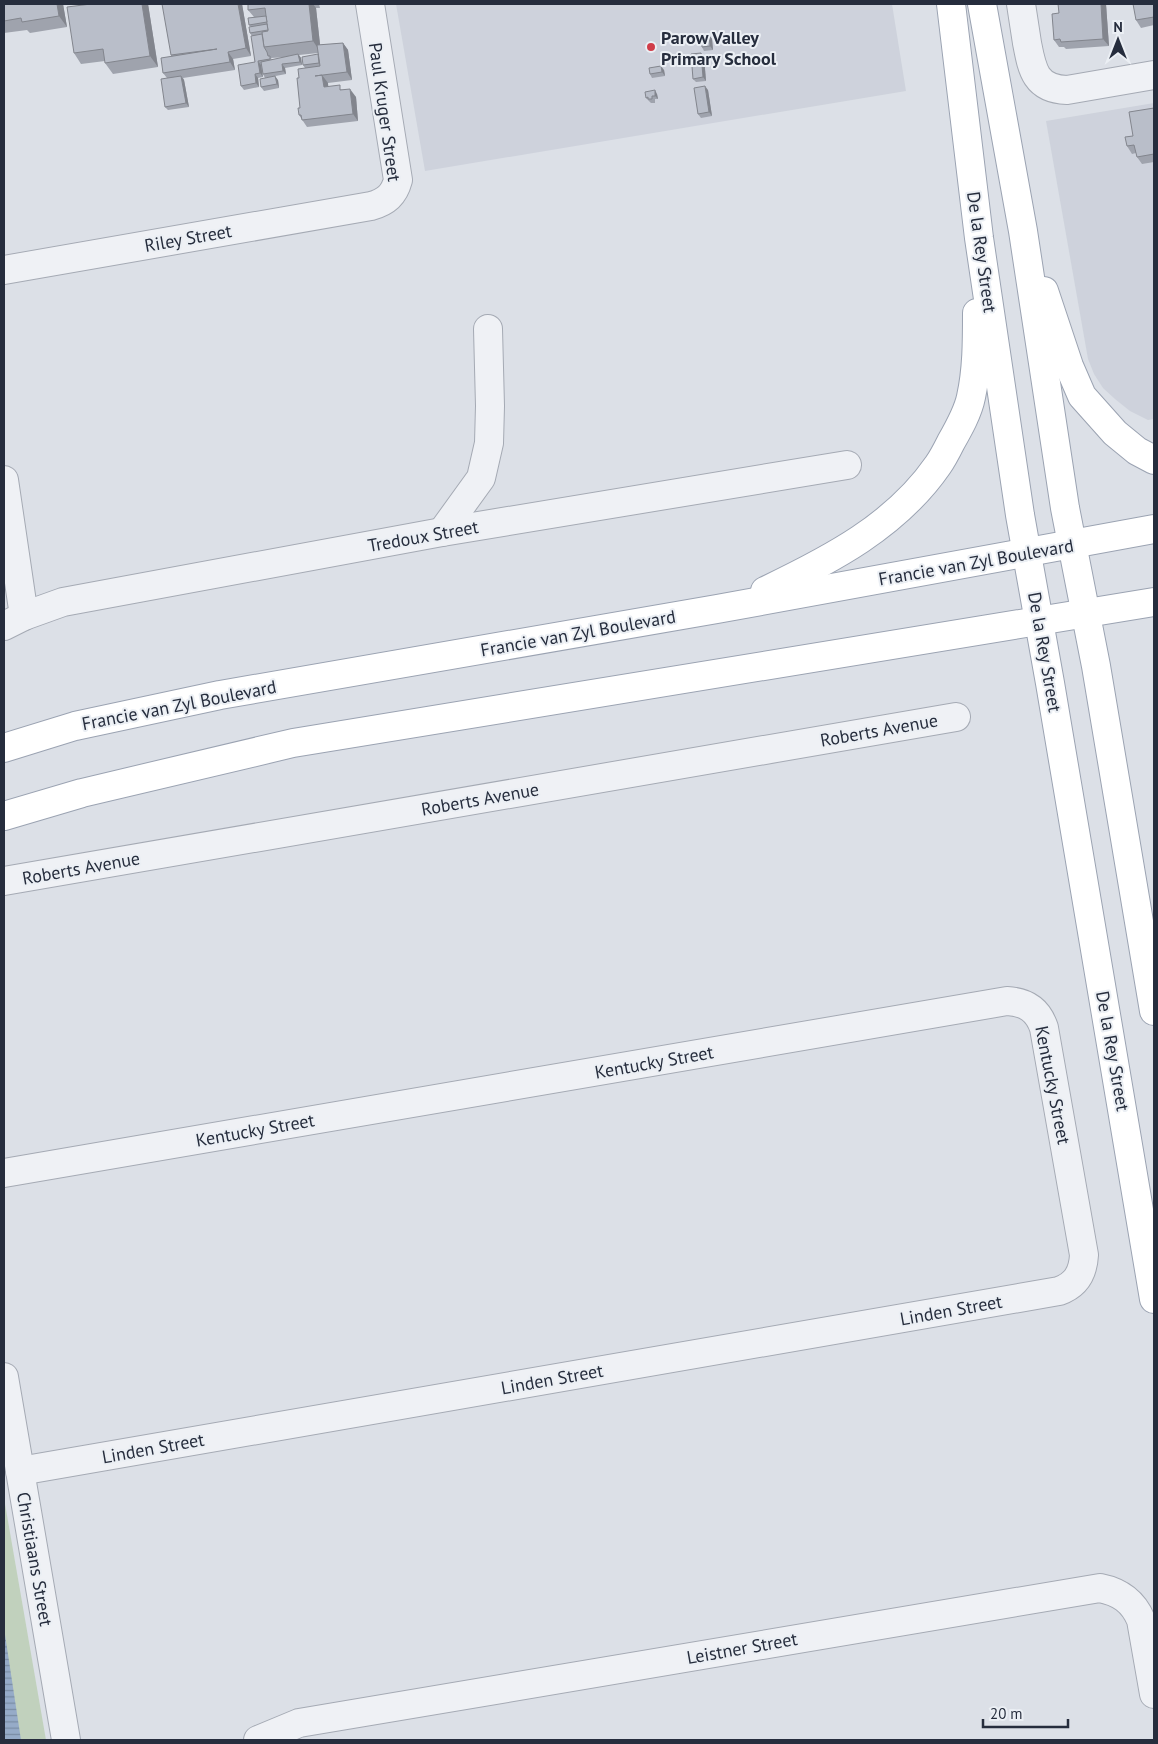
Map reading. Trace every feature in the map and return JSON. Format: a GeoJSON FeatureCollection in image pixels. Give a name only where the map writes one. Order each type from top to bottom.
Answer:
{"type":"FeatureCollection","features":[{"type":"Feature","properties":{"kind":"main road","name":"De la Rey Street"},"geometry":{"type":"LineString","coordinates":[[951,4],[979,238],[1020,515],[1154,1299]]}},
{"type":"Feature","properties":{"kind":"main road"},"geometry":{"type":"LineString","coordinates":[[982,4],[1023,231],[1071,544],[1086,614],[1154,1011]]}},
{"type":"Feature","properties":{"kind":"main road"},"geometry":{"type":"LineString","coordinates":[[1023,231],[1069,366],[1082,396],[1114,433],[1137,451],[1154,460]]}},
{"type":"Feature","properties":{"kind":"main road"},"geometry":{"type":"LineString","coordinates":[[717,609],[762,592],[822,563],[876,529],[910,499],[938,465],[958,430],[971,398],[976,352],[979,238]]}},
{"type":"Feature","properties":{"kind":"main road","name":"Francie van Zyl Boulevard"},"geometry":{"type":"LineString","coordinates":[[4,748],[75,726],[220,695],[717,609],[1154,530]]}},
{"type":"Feature","properties":{"kind":"main road"},"geometry":{"type":"LineString","coordinates":[[4,816],[82,793],[293,743],[1154,602]]}},
{"type":"Feature","properties":{"kind":"street","name":"Paul Kruger Street"},"geometry":{"type":"LineString","coordinates":[[370,4],[398,180],[391,196],[382,203],[371,206]]}},
{"type":"Feature","properties":{"kind":"street"},"geometry":{"type":"LineString","coordinates":[[1021,4],[1032,70],[1046,86],[1056,90],[1067,90],[1154,75]]}},
{"type":"Feature","properties":{"kind":"street","name":"Riley Street"},"geometry":{"type":"LineString","coordinates":[[4,270],[371,206]]}},
{"type":"Feature","properties":{"kind":"street"},"geometry":{"type":"LineString","coordinates":[[442,532],[481,478],[490,443],[488,329]]}},
{"type":"Feature","properties":{"kind":"street","name":"Tredoux Street"},"geometry":{"type":"LineString","coordinates":[[14,621],[63,602],[442,532],[847,465]]}},
{"type":"Feature","properties":{"kind":"street"},"geometry":{"type":"LineString","coordinates":[[4,480],[14,621]]}},
{"type":"Feature","properties":{"kind":"street","name":"Roberts Avenue"},"geometry":{"type":"LineString","coordinates":[[4,881],[956,717]]}},
{"type":"Feature","properties":{"kind":"street","name":"Kentucky Street"},"geometry":{"type":"LineString","coordinates":[[4,1173],[1007,1001],[1023,1004],[1036,1013],[1044,1028],[1084,1255],[1084,1266],[1079,1276]]}},
{"type":"Feature","properties":{"kind":"street","name":"Linden Street"},"geometry":{"type":"LineString","coordinates":[[20,1471],[1059,1291],[1067,1288],[1079,1276]]}},
{"type":"Feature","properties":{"kind":"street","name":"Christiaans Street"},"geometry":{"type":"LineString","coordinates":[[4,1377],[66,1740]]}},
{"type":"Feature","properties":{"kind":"street","name":"Leistner Street"},"geometry":{"type":"LineString","coordinates":[[258,1740],[300,1724],[1100,1588],[1121,1595],[1137,1610],[1141,1620],[1154,1694]]}},
{"type":"Feature","properties":{"kind":"shaded area","name":"Parow Valley Primary School"},"geometry":{"type":"Polygon","coordinates":[[[396,4],[892,4],[906,91],[425,171],[396,4]]]}},
{"type":"Feature","properties":{"kind":"shaded area"},"geometry":{"type":"Polygon","coordinates":[[[1154,103],[1154,419],[1148,420],[1130,411],[1103,388],[1094,374],[1088,359],[1046,121],[1154,103]]]}},
{"type":"Feature","properties":{"kind":"green space"},"geometry":{"type":"Polygon","coordinates":[[[4,1498],[46,1740],[4,1740],[4,1498]]]}},
{"type":"Feature","properties":{"kind":"water"},"geometry":{"type":"Polygon","coordinates":[[[4,1628],[21,1740],[4,1740],[4,1628]]]}},
{"type":"Feature","properties":{"kind":"building"},"geometry":{"type":"Polygon","coordinates":[[[4,4],[57,4],[59,16],[22,22],[21,18],[4,21],[4,4]]]}},
{"type":"Feature","properties":{"kind":"building"},"geometry":{"type":"Polygon","coordinates":[[[91,4],[142,4],[150,56],[105,63],[103,49],[74,53],[67,7],[91,4]]]}},
{"type":"Feature","properties":{"kind":"building"},"geometry":{"type":"Polygon","coordinates":[[[162,4],[238,4],[246,48],[228,52],[230,62],[163,73],[161,58],[217,49],[171,55],[162,4]]]}},
{"type":"Feature","properties":{"kind":"building"},"geometry":{"type":"Polygon","coordinates":[[[248,4],[309,4],[313,41],[264,47],[262,32],[268,31],[265,8],[248,10],[248,4]]]}},
{"type":"Feature","properties":{"kind":"building"},"geometry":{"type":"Polygon","coordinates":[[[1058,4],[1101,4],[1103,39],[1061,42],[1060,39],[1054,40],[1052,14],[1059,13],[1058,4]]]}},
{"type":"Feature","properties":{"kind":"building"},"geometry":{"type":"Polygon","coordinates":[[[1133,4],[1154,4],[1154,17],[1136,20],[1133,4]]]}},
{"type":"Feature","properties":{"kind":"building"},"geometry":{"type":"Polygon","coordinates":[[[266,16],[267,22],[249,25],[248,18],[266,16]]]}},
{"type":"Feature","properties":{"kind":"building"},"geometry":{"type":"Polygon","coordinates":[[[267,24],[268,30],[250,33],[249,27],[267,24]]]}},
{"type":"Feature","properties":{"kind":"building"},"geometry":{"type":"Polygon","coordinates":[[[262,34],[264,47],[270,59],[258,61],[260,73],[255,74],[256,83],[241,86],[238,65],[255,62],[251,36],[262,34]]]}},
{"type":"Feature","properties":{"kind":"building"},"geometry":{"type":"Polygon","coordinates":[[[709,35],[710,46],[702,47],[701,36],[709,35]]]}},
{"type":"Feature","properties":{"kind":"building"},"geometry":{"type":"Polygon","coordinates":[[[343,43],[347,72],[322,75],[324,87],[340,85],[340,90],[350,89],[353,114],[302,120],[298,108],[300,108],[298,69],[320,66],[317,45],[343,43]]]}},
{"type":"Feature","properties":{"kind":"building"},"geometry":{"type":"Polygon","coordinates":[[[701,53],[703,77],[693,79],[691,54],[701,53]]]}},
{"type":"Feature","properties":{"kind":"building"},"geometry":{"type":"Polygon","coordinates":[[[298,54],[300,62],[282,64],[283,71],[263,74],[261,62],[298,54]]]}},
{"type":"Feature","properties":{"kind":"building"},"geometry":{"type":"Polygon","coordinates":[[[318,54],[319,63],[303,65],[302,57],[318,54]]]}},
{"type":"Feature","properties":{"kind":"building"},"geometry":{"type":"Polygon","coordinates":[[[661,66],[662,72],[650,74],[649,68],[661,66]]]}},
{"type":"Feature","properties":{"kind":"building"},"geometry":{"type":"Polygon","coordinates":[[[181,76],[186,103],[165,107],[161,79],[181,76]]]}},
{"type":"Feature","properties":{"kind":"building"},"geometry":{"type":"Polygon","coordinates":[[[275,76],[277,84],[261,87],[260,79],[275,76]]]}},
{"type":"Feature","properties":{"kind":"building"},"geometry":{"type":"Polygon","coordinates":[[[705,86],[709,112],[698,114],[694,88],[705,86]]]}},
{"type":"Feature","properties":{"kind":"building"},"geometry":{"type":"Polygon","coordinates":[[[655,90],[655,96],[652,96],[652,99],[646,98],[645,92],[655,90]]]}},
{"type":"Feature","properties":{"kind":"building"},"geometry":{"type":"Polygon","coordinates":[[[1154,108],[1154,154],[1137,157],[1134,145],[1127,146],[1125,137],[1133,136],[1129,112],[1154,108]]]}},
{"type":"Feature","properties":{"kind":"place","name":"Parow Valley Primary School"},"geometry":{"type":"Point","coordinates":[651,47]}}]}
